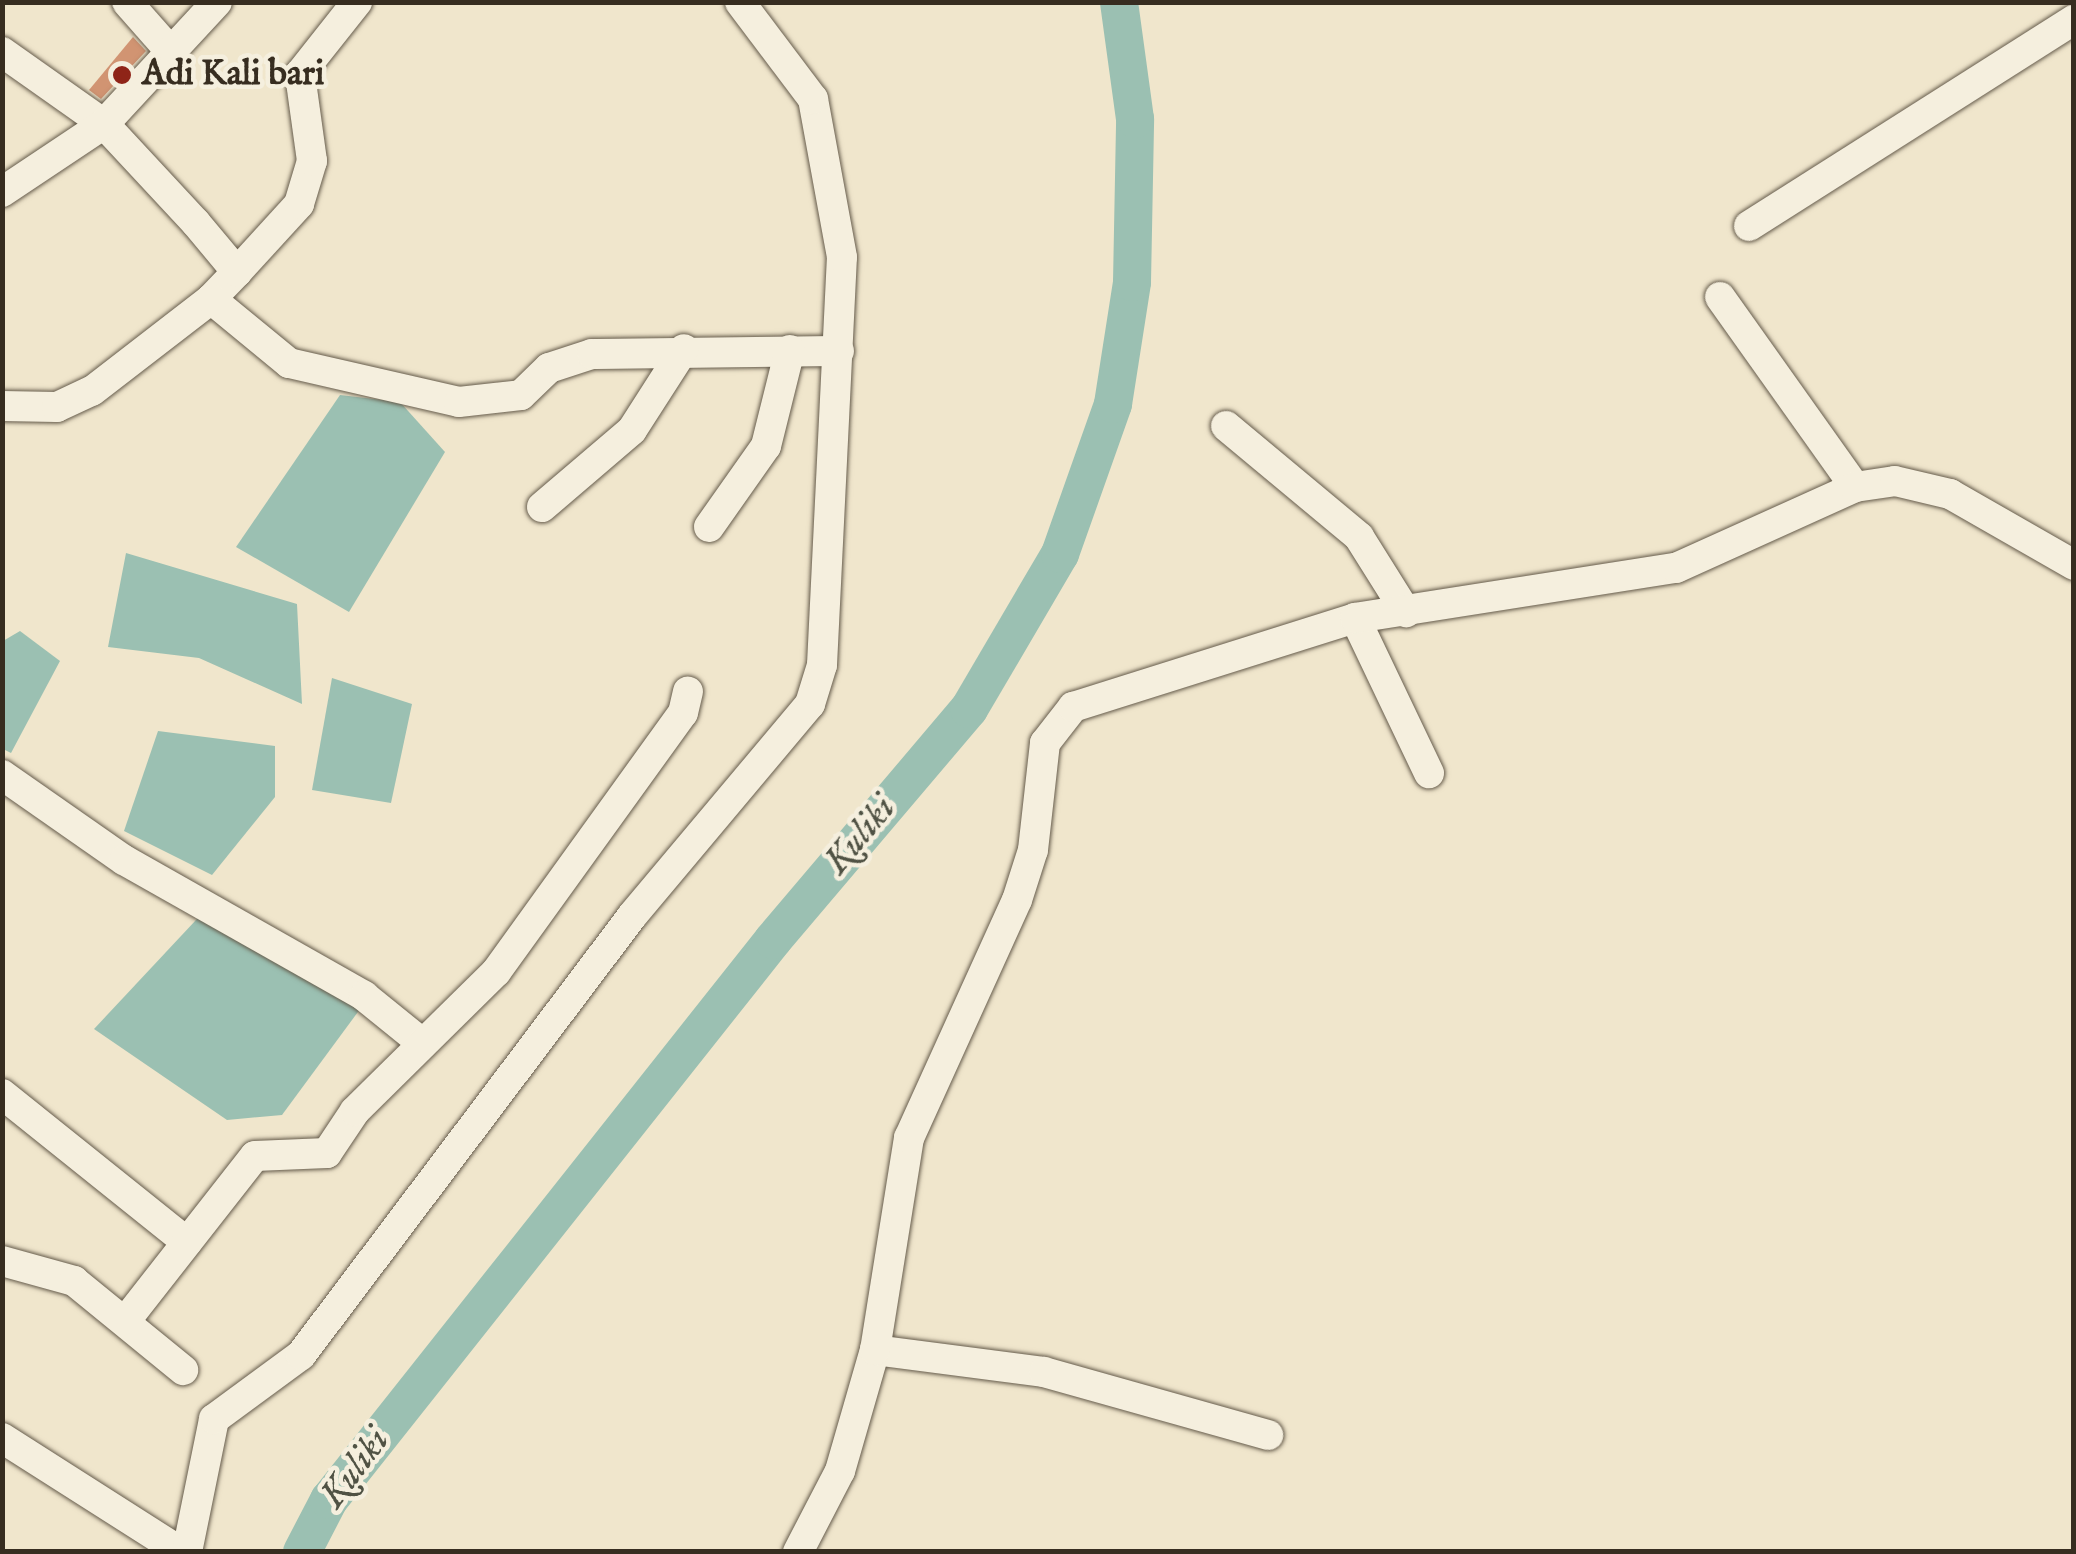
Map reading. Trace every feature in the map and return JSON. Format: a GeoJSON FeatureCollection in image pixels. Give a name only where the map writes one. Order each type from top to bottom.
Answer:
{"type":"FeatureCollection","features":[{"type":"Feature","properties":{"kind":"street"},"geometry":{"type":"LineString","coordinates":[[127,2],[172,54]]}},
{"type":"Feature","properties":{"kind":"street"},"geometry":{"type":"LineString","coordinates":[[2,192],[104,124],[217,2]]}},
{"type":"Feature","properties":{"kind":"street"},"geometry":{"type":"LineString","coordinates":[[2,406],[57,407],[92,391],[210,299],[299,204],[312,161],[300,74],[357,2]]}},
{"type":"Feature","properties":{"kind":"street"},"geometry":{"type":"LineString","coordinates":[[2,1438],[184,1552],[214,1419],[301,1355],[632,916],[810,704],[822,665],[842,257],[825,132],[812,99],[740,2]]}},
{"type":"Feature","properties":{"kind":"street"},"geometry":{"type":"LineString","coordinates":[[1748,226],[2074,20]]}},
{"type":"Feature","properties":{"kind":"street"},"geometry":{"type":"LineString","coordinates":[[2,52],[104,124],[236,272]]}},
{"type":"Feature","properties":{"kind":"street"},"geometry":{"type":"LineString","coordinates":[[1720,297],[1855,487]]}},
{"type":"Feature","properties":{"kind":"street"},"geometry":{"type":"LineString","coordinates":[[210,299],[288,363],[459,402],[521,395],[572,357],[684,349],[839,351]]}},
{"type":"Feature","properties":{"kind":"street"},"geometry":{"type":"LineString","coordinates":[[542,507],[632,430],[684,349]]}},
{"type":"Feature","properties":{"kind":"street"},"geometry":{"type":"LineString","coordinates":[[709,528],[766,446],[790,350]]}},
{"type":"Feature","properties":{"kind":"street"},"geometry":{"type":"LineString","coordinates":[[1226,426],[1369,548],[1406,612]]}},
{"type":"Feature","properties":{"kind":"street"},"geometry":{"type":"LineString","coordinates":[[798,1552],[840,1471],[874,1350],[899,1170],[1017,900],[1057,721],[1073,708],[1355,618],[1626,582],[1742,542],[1855,487],[1896,481],[1950,494],[2074,565]]}},
{"type":"Feature","properties":{"kind":"street"},"geometry":{"type":"LineString","coordinates":[[1355,618],[1429,774]]}},
{"type":"Feature","properties":{"kind":"street"},"geometry":{"type":"LineString","coordinates":[[127,1319],[255,1156],[328,1153],[422,1043],[496,972],[683,713],[688,692]]}},
{"type":"Feature","properties":{"kind":"street"},"geometry":{"type":"LineString","coordinates":[[2,775],[124,860],[364,996],[422,1043]]}},
{"type":"Feature","properties":{"kind":"street"},"geometry":{"type":"LineString","coordinates":[[2,1094],[187,1242]]}},
{"type":"Feature","properties":{"kind":"street"},"geometry":{"type":"LineString","coordinates":[[2,1261],[74,1281],[127,1319],[184,1370]]}},
{"type":"Feature","properties":{"kind":"street"},"geometry":{"type":"LineString","coordinates":[[874,1350],[1044,1372],[1268,1435]]}},
{"type":"Feature","properties":{"kind":"shaded area"},"geometry":{"type":"Polygon","coordinates":[[[340,395],[400,402],[445,452],[349,612],[236,547],[340,395]]]}},
{"type":"Feature","properties":{"kind":"shaded area"},"geometry":{"type":"Polygon","coordinates":[[[126,553],[297,604],[302,704],[199,658],[108,647],[126,553]]]}},
{"type":"Feature","properties":{"kind":"shaded area"},"geometry":{"type":"Polygon","coordinates":[[[20,631],[60,661],[11,753],[3,749],[3,641],[20,631]]]}},
{"type":"Feature","properties":{"kind":"shaded area"},"geometry":{"type":"Polygon","coordinates":[[[332,678],[412,704],[391,803],[312,790],[332,678]]]}},
{"type":"Feature","properties":{"kind":"shaded area"},"geometry":{"type":"Polygon","coordinates":[[[158,731],[275,746],[275,797],[212,875],[124,831],[158,731]]]}},
{"type":"Feature","properties":{"kind":"shaded area"},"geometry":{"type":"Polygon","coordinates":[[[210,905],[366,1001],[282,1115],[227,1120],[94,1029],[210,905]]]}},
{"type":"Feature","properties":{"kind":"building"},"geometry":{"type":"Polygon","coordinates":[[[133,37],[146,51],[101,99],[89,90],[133,37]]]}},
{"type":"Feature","properties":{"kind":"waterway","name":"Kuliki"},"geometry":{"type":"LineString","coordinates":[[302,1552],[329,1500],[773,940],[969,709],[1060,554],[1113,404],[1132,282],[1135,119],[1119,2]]}},
{"type":"Feature","properties":{"kind":"place","name":"Adi Kali bari"},"geometry":{"type":"Point","coordinates":[122,75]}}]}
